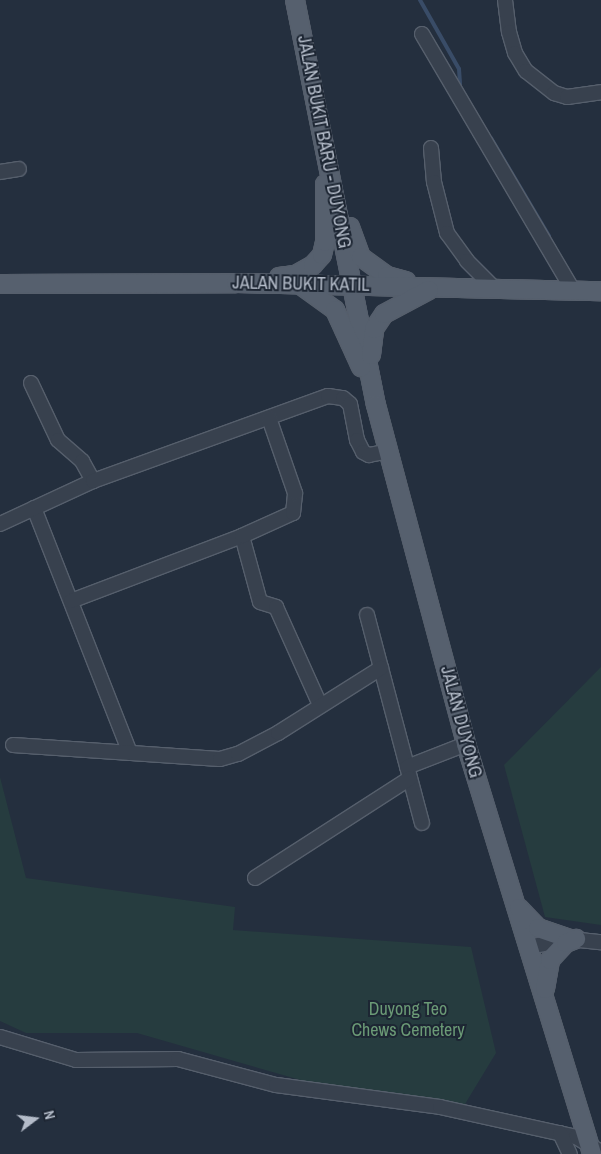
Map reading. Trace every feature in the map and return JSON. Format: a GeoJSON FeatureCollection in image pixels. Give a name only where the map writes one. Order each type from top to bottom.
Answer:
{"type":"FeatureCollection","features":[{"type":"Feature","properties":{"kind":"main road","name":"JALAN BUKIT BARU - DUYONG"},"geometry":{"type":"LineString","coordinates":[[294,0],[324,138],[352,285]]}},
{"type":"Feature","properties":{"kind":"main road"},"geometry":{"type":"LineString","coordinates":[[236,283],[295,275],[313,265],[322,255],[325,242],[324,138]]}},
{"type":"Feature","properties":{"kind":"main road"},"geometry":{"type":"LineString","coordinates":[[324,138],[351,233],[362,258],[388,276],[432,288]]}},
{"type":"Feature","properties":{"kind":"main road","name":"JALAN BUKIT KATIL"},"geometry":{"type":"LineString","coordinates":[[0,284],[236,283],[601,291]]}},
{"type":"Feature","properties":{"kind":"main road"},"geometry":{"type":"LineString","coordinates":[[299,284],[335,310],[376,405]]}},
{"type":"Feature","properties":{"kind":"main road","name":"JALAN DUYONG"},"geometry":{"type":"LineString","coordinates":[[352,285],[376,405],[466,744],[528,947],[594,1150]]}},
{"type":"Feature","properties":{"kind":"main road"},"geometry":{"type":"LineString","coordinates":[[370,371],[374,329],[384,314],[432,288]]}},
{"type":"Feature","properties":{"kind":"main road"},"geometry":{"type":"LineString","coordinates":[[514,901],[538,928],[573,939]]}},
{"type":"Feature","properties":{"kind":"main road"},"geometry":{"type":"LineString","coordinates":[[548,1006],[544,987],[550,960],[566,943],[573,939]]}},
{"type":"Feature","properties":{"kind":"street"},"geometry":{"type":"LineString","coordinates":[[505,0],[508,32],[515,53],[526,71],[554,93],[567,97],[601,92]]}},
{"type":"Feature","properties":{"kind":"street"},"geometry":{"type":"LineString","coordinates":[[422,34],[573,290]]}},
{"type":"Feature","properties":{"kind":"street"},"geometry":{"type":"LineString","coordinates":[[431,148],[434,182],[448,233],[467,262],[496,290]]}},
{"type":"Feature","properties":{"kind":"street"},"geometry":{"type":"LineString","coordinates":[[0,172],[19,169]]}},
{"type":"Feature","properties":{"kind":"street"},"geometry":{"type":"LineString","coordinates":[[31,383],[58,440],[82,461],[93,481]]}},
{"type":"Feature","properties":{"kind":"street"},"geometry":{"type":"LineString","coordinates":[[0,524],[93,481],[328,396],[343,398],[350,404],[357,440],[364,452],[369,455],[389,452]]}},
{"type":"Feature","properties":{"kind":"street"},"geometry":{"type":"LineString","coordinates":[[71,601],[286,519],[294,513],[296,505],[295,493],[268,418]]}},
{"type":"Feature","properties":{"kind":"street"},"geometry":{"type":"LineString","coordinates":[[34,508],[130,753]]}},
{"type":"Feature","properties":{"kind":"street"},"geometry":{"type":"LineString","coordinates":[[242,536],[260,602],[276,607],[320,705]]}},
{"type":"Feature","properties":{"kind":"street"},"geometry":{"type":"LineString","coordinates":[[367,615],[422,823]]}},
{"type":"Feature","properties":{"kind":"street"},"geometry":{"type":"LineString","coordinates":[[13,745],[220,759],[238,754],[278,733],[381,668]]}},
{"type":"Feature","properties":{"kind":"street"},"geometry":{"type":"LineString","coordinates":[[255,878],[408,772],[466,744]]}},
{"type":"Feature","properties":{"kind":"street"},"geometry":{"type":"LineString","coordinates":[[528,947],[573,939],[601,942]]}},
{"type":"Feature","properties":{"kind":"street"},"geometry":{"type":"LineString","coordinates":[[0,1037],[76,1060],[178,1059],[276,1085],[440,1107],[560,1133],[594,1150]]}},
{"type":"Feature","properties":{"kind":"street"},"geometry":{"type":"LineString","coordinates":[[560,1133],[570,1154]]}},
{"type":"Feature","properties":{"kind":"green space"},"geometry":{"type":"Polygon","coordinates":[[[601,667],[601,925],[545,917],[504,765],[601,667]]]}},
{"type":"Feature","properties":{"kind":"green space","name":"Duyong Teo Chews Cemetery"},"geometry":{"type":"Polygon","coordinates":[[[0,777],[26,878],[235,907],[233,930],[471,947],[496,1053],[462,1109],[304,1081],[137,1033],[26,1033],[0,1021],[0,777]]]}},
{"type":"Feature","properties":{"kind":"waterway"},"geometry":{"type":"LineString","coordinates":[[420,0],[459,69],[460,85]]}},
{"type":"Feature","properties":{"kind":"waterway"},"geometry":{"type":"LineString","coordinates":[[491,138],[549,236]]}}]}
